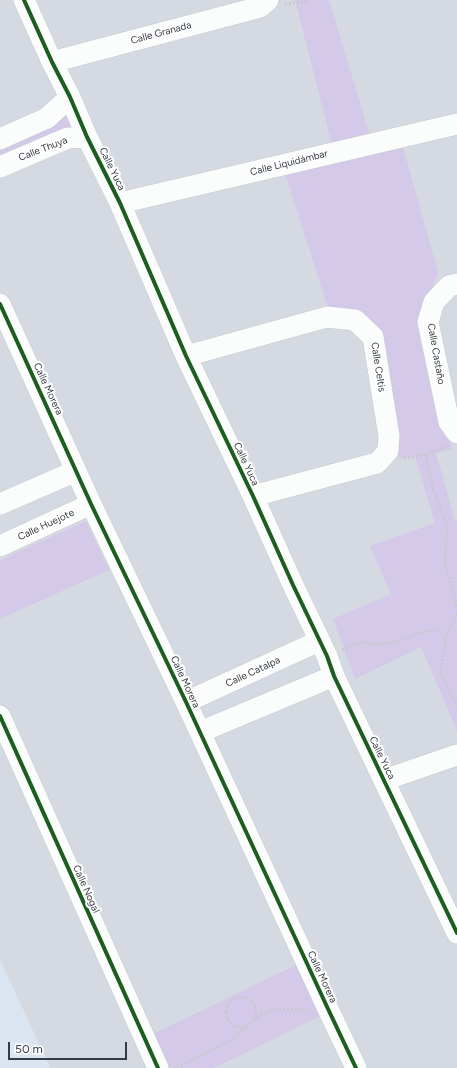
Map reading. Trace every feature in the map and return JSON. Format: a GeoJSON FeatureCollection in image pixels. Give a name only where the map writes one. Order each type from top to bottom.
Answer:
{"type":"FeatureCollection","features":[{"type":"Feature","properties":{"kind":"street","name":"Calle Yuca"},"geometry":{"type":"LineString","coordinates":[[24,0],[120,203],[186,356],[253,496],[323,648],[334,676],[457,933]]}},
{"type":"Feature","properties":{"kind":"street","name":"Calle Granada"},"geometry":{"type":"LineString","coordinates":[[52,62],[260,7],[268,0]]}},
{"type":"Feature","properties":{"kind":"street"},"geometry":{"type":"LineString","coordinates":[[0,139],[47,118],[70,97]]}},
{"type":"Feature","properties":{"kind":"street","name":"Calle Liquidámbar"},"geometry":{"type":"LineString","coordinates":[[120,203],[457,124]]}},
{"type":"Feature","properties":{"kind":"street","name":"Calle Thuya"},"geometry":{"type":"LineString","coordinates":[[0,167],[68,138],[88,137]]}},
{"type":"Feature","properties":{"kind":"street","name":"Calle Castaño"},"geometry":{"type":"LineString","coordinates":[[454,440],[428,322],[434,302],[449,286],[457,284]]}},
{"type":"Feature","properties":{"kind":"street","name":"Calle Morera"},"geometry":{"type":"LineString","coordinates":[[0,304],[91,504],[186,702],[356,1068]]}},
{"type":"Feature","properties":{"kind":"street","name":"Calle Celtis"},"geometry":{"type":"LineString","coordinates":[[186,356],[327,317],[355,320],[373,337],[389,436],[388,451],[377,463]]}},
{"type":"Feature","properties":{"kind":"street"},"geometry":{"type":"LineString","coordinates":[[253,496],[377,463]]}},
{"type":"Feature","properties":{"kind":"street"},"geometry":{"type":"LineString","coordinates":[[0,504],[76,471]]}},
{"type":"Feature","properties":{"kind":"street","name":"Calle Huejote"},"geometry":{"type":"LineString","coordinates":[[0,546],[91,504]]}},
{"type":"Feature","properties":{"kind":"street","name":"Calle Catalpa"},"geometry":{"type":"LineString","coordinates":[[186,702],[323,648]]}},
{"type":"Feature","properties":{"kind":"street"},"geometry":{"type":"LineString","coordinates":[[200,732],[334,676]]}},
{"type":"Feature","properties":{"kind":"street","name":"Calle Nogal"},"geometry":{"type":"LineString","coordinates":[[0,716],[158,1068]]}},
{"type":"Feature","properties":{"kind":"street"},"geometry":{"type":"LineString","coordinates":[[384,780],[457,755]]}},
{"type":"Feature","properties":{"kind":"path"},"geometry":{"type":"LineString","coordinates":[[377,463],[426,455],[454,440]]}},
{"type":"Feature","properties":{"kind":"path"},"geometry":{"type":"LineString","coordinates":[[426,455],[433,489],[447,526],[445,563],[457,606]]}},
{"type":"Feature","properties":{"kind":"path"},"geometry":{"type":"LineString","coordinates":[[457,614],[446,637],[440,673],[457,706]]}},
{"type":"Feature","properties":{"kind":"path"},"geometry":{"type":"LineString","coordinates":[[323,648],[361,642],[378,645],[403,640],[418,634],[436,630],[446,637]]}},
{"type":"Feature","properties":{"kind":"path"},"geometry":{"type":"LineString","coordinates":[[250,1024],[240,1027],[231,1023],[226,1014],[228,1004],[236,998],[247,998],[254,1005],[256,1010],[254,1020]]}},
{"type":"Feature","properties":{"kind":"path"},"geometry":{"type":"LineString","coordinates":[[177,1068],[232,1039],[254,1020],[264,1013],[274,1009],[329,1011]]}},
{"type":"Feature","properties":{"kind":"shaded area"},"geometry":{"type":"Polygon","coordinates":[[[0,0],[457,0],[457,1068],[50,1068],[0,960],[0,0]]]}},
{"type":"Feature","properties":{"kind":"shaded area"},"geometry":{"type":"Polygon","coordinates":[[[295,0],[329,0],[370,136],[398,129],[438,272],[421,319],[452,449],[436,453],[455,521],[457,521],[457,731],[421,647],[355,679],[333,619],[391,594],[370,546],[435,523],[415,456],[398,459],[394,430],[374,336],[329,311],[280,158],[332,145],[295,0]]]}},
{"type":"Feature","properties":{"kind":"shaded area"},"geometry":{"type":"Polygon","coordinates":[[[66,111],[78,133],[0,160],[0,146],[66,111]]]}},
{"type":"Feature","properties":{"kind":"shaded area"},"geometry":{"type":"Polygon","coordinates":[[[86,521],[109,570],[0,619],[0,560],[86,521]]]}},
{"type":"Feature","properties":{"kind":"shaded area"},"geometry":{"type":"Polygon","coordinates":[[[0,960],[50,1068],[0,1068],[0,960]]]}},
{"type":"Feature","properties":{"kind":"shaded area"},"geometry":{"type":"Polygon","coordinates":[[[296,965],[321,1016],[214,1068],[165,1068],[149,1036],[296,965]]]}},
{"type":"Feature","properties":{"kind":"cycle path"},"geometry":{"type":"LineString","coordinates":[[24,0],[52,62],[70,97],[87,137],[120,203],[186,356],[253,496],[327,656],[334,676],[457,933]]}},
{"type":"Feature","properties":{"kind":"cycle path"},"geometry":{"type":"LineString","coordinates":[[0,304],[91,504],[186,702],[356,1068]]}},
{"type":"Feature","properties":{"kind":"cycle path"},"geometry":{"type":"LineString","coordinates":[[0,716],[158,1068]]}}]}
